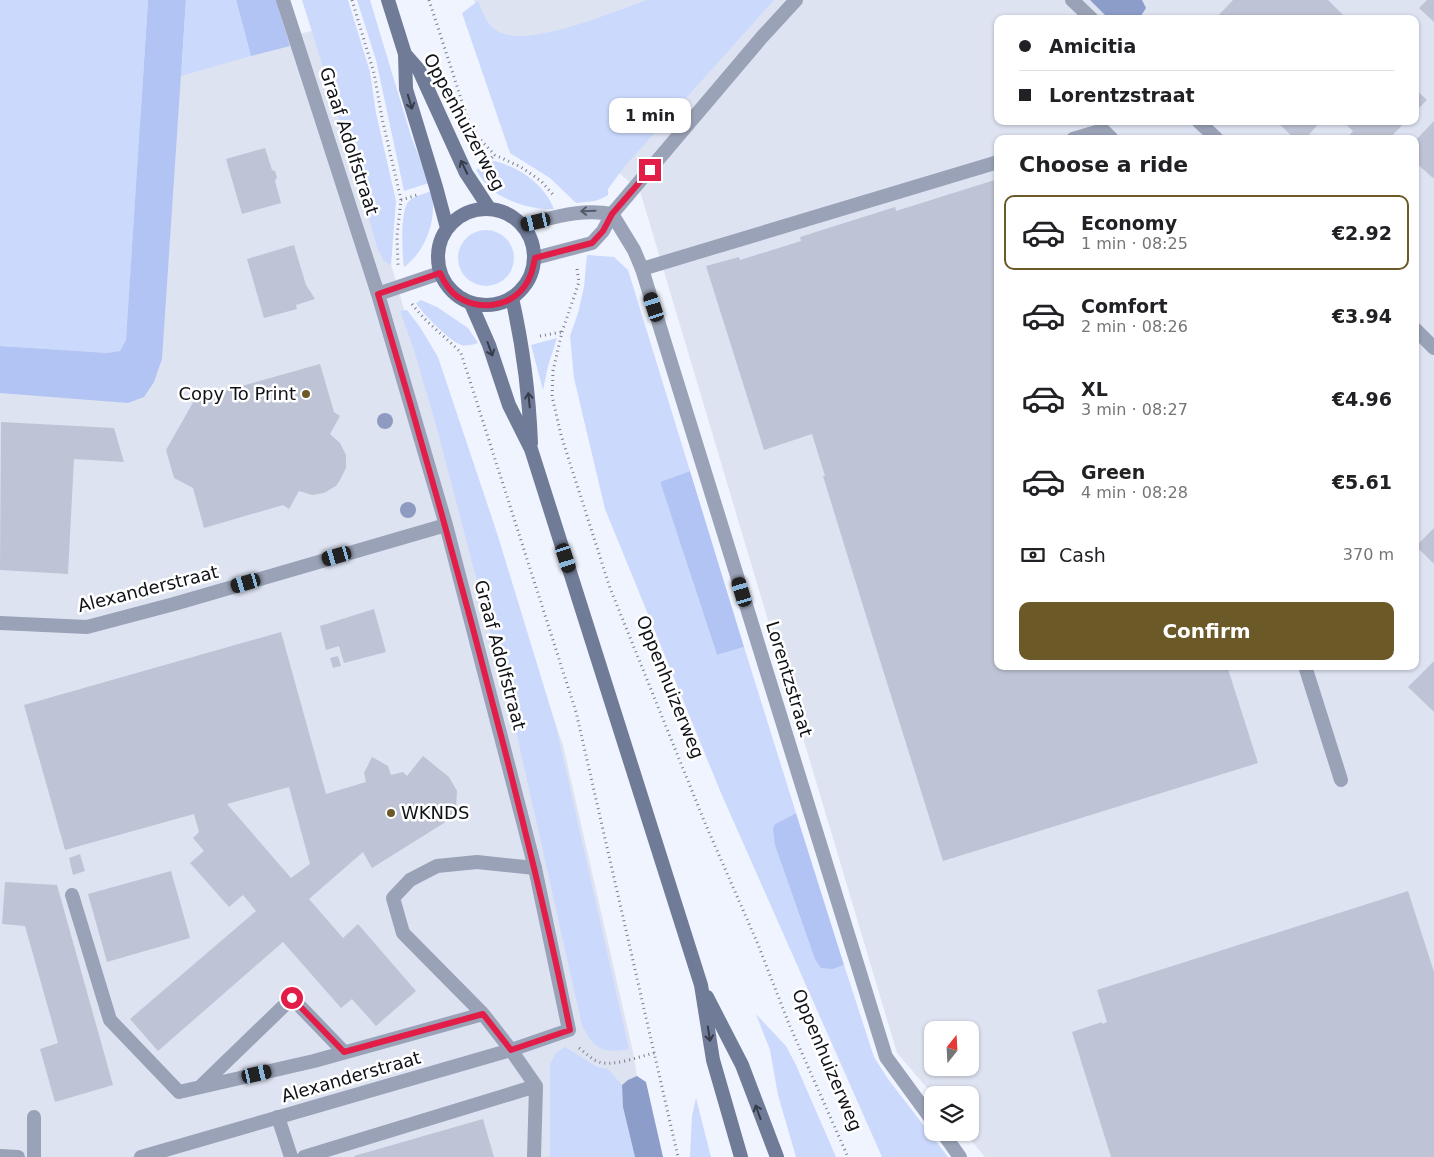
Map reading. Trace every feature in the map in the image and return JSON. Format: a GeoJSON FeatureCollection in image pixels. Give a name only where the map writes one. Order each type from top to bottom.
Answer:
{"type":"FeatureCollection","features":[{"type":"Feature","properties":{"kind":"main road","name":"Oppenhuizerweg"},"geometry":{"type":"LineString","coordinates":[[388,0],[405,54],[406,90],[447,228]]}},
{"type":"Feature","properties":{"kind":"main road","name":"Oppenhuizerweg"},"geometry":{"type":"LineString","coordinates":[[405,54],[419,70],[466,173],[489,208]]}},
{"type":"Feature","properties":{"kind":"main road"},"geometry":{"type":"LineString","coordinates":[[489,208],[507,213],[522,225],[532,240],[535,258],[532,274],[524,288],[512,298],[499,304],[485,306],[471,304],[458,297],[446,286],[437,262],[437,249],[447,228],[458,216],[473,210],[489,208]]}},
{"type":"Feature","properties":{"kind":"main road"},"geometry":{"type":"LineString","coordinates":[[512,298],[521,339],[529,401],[531,449]]}},
{"type":"Feature","properties":{"kind":"main road"},"geometry":{"type":"LineString","coordinates":[[471,304],[489,345],[509,405],[531,449],[701,985],[713,1060],[741,1157]]}},
{"type":"Feature","properties":{"kind":"main road"},"geometry":{"type":"LineString","coordinates":[[701,985],[742,1065],[777,1157]]}},
{"type":"Feature","properties":{"kind":"street","name":"Graaf Adolfstraat"},"geometry":{"type":"LineString","coordinates":[[283,0],[378,294],[446,525],[535,868],[570,1030]]}},
{"type":"Feature","properties":{"kind":"street"},"geometry":{"type":"LineString","coordinates":[[535,258],[592,243],[603,231],[612,214],[762,37],[796,0]]}},
{"type":"Feature","properties":{"kind":"street"},"geometry":{"type":"LineString","coordinates":[[1072,0],[1088,15]]}},
{"type":"Feature","properties":{"kind":"street"},"geometry":{"type":"LineString","coordinates":[[1202,125],[1213,135]]}},
{"type":"Feature","properties":{"kind":"street"},"geometry":{"type":"LineString","coordinates":[[1086,135],[1103,130],[1108,135]]}},
{"type":"Feature","properties":{"kind":"street"},"geometry":{"type":"LineString","coordinates":[[642,269],[994,163]]}},
{"type":"Feature","properties":{"kind":"street"},"geometry":{"type":"LineString","coordinates":[[522,225],[588,211],[612,214]]}},
{"type":"Feature","properties":{"kind":"street","name":"Lorentzstraat"},"geometry":{"type":"LineString","coordinates":[[612,214],[634,250],[642,269],[886,1057],[924,1109]]}},
{"type":"Feature","properties":{"kind":"street"},"geometry":{"type":"LineString","coordinates":[[378,294],[440,273]]}},
{"type":"Feature","properties":{"kind":"street"},"geometry":{"type":"LineString","coordinates":[[1419,333],[1434,348]]}},
{"type":"Feature","properties":{"kind":"street","name":"Alexanderstraat"},"geometry":{"type":"LineString","coordinates":[[0,623],[87,627],[174,604],[446,525]]}},
{"type":"Feature","properties":{"kind":"street"},"geometry":{"type":"LineString","coordinates":[[1306,670],[1340,780]]}},
{"type":"Feature","properties":{"kind":"street"},"geometry":{"type":"LineString","coordinates":[[534,1157],[536,1086],[483,1014],[403,933],[393,898],[410,880],[437,866],[477,862],[535,868]]}},
{"type":"Feature","properties":{"kind":"street"},"geometry":{"type":"LineString","coordinates":[[72,896],[110,1020],[179,1092],[314,1061],[483,1014]]}},
{"type":"Feature","properties":{"kind":"street"},"geometry":{"type":"LineString","coordinates":[[200,1087],[292,998],[344,1052]]}},
{"type":"Feature","properties":{"kind":"street","name":"Alexanderstraat"},"geometry":{"type":"LineString","coordinates":[[141,1157],[511,1050],[570,1030]]}},
{"type":"Feature","properties":{"kind":"street"},"geometry":{"type":"LineString","coordinates":[[304,1157],[536,1086]]}},
{"type":"Feature","properties":{"kind":"street"},"geometry":{"type":"LineString","coordinates":[[34,1117],[34,1157]]}},
{"type":"Feature","properties":{"kind":"street"},"geometry":{"type":"LineString","coordinates":[[278,1117],[291,1157]]}},
{"type":"Feature","properties":{"kind":"street"},"geometry":{"type":"LineString","coordinates":[[948,1141],[960,1157]]}},
{"type":"Feature","properties":{"kind":"street"},"geometry":{"type":"LineString","coordinates":[[0,1156],[18,1157]]}},
{"type":"Feature","properties":{"kind":"path"},"geometry":{"type":"LineString","coordinates":[[352,0],[374,73],[382,118],[401,200],[397,236],[397,259],[404,285],[410,302],[419,313],[461,353],[576,712],[678,1157]]}},
{"type":"Feature","properties":{"kind":"path"},"geometry":{"type":"LineString","coordinates":[[430,0],[466,117],[478,137],[495,155],[520,167],[541,181],[559,203],[564,215]]}},
{"type":"Feature","properties":{"kind":"path","name":"Oppenhuizerweg"},"geometry":{"type":"LineString","coordinates":[[575,249],[579,282],[562,332],[552,387],[552,396],[561,435],[614,597],[705,823],[757,942],[789,1024],[848,1157]]}},
{"type":"Feature","properties":{"kind":"path"},"geometry":{"type":"LineString","coordinates":[[570,1030],[578,1047],[592,1059],[601,1062],[610,1063],[655,1053]]}},
{"type":"Feature","properties":{"kind":"shaded area"},"geometry":{"type":"Polygon","coordinates":[[[0,0],[148,0],[126,340],[120,351],[107,353],[0,346],[0,0]]]}},
{"type":"Feature","properties":{"kind":"shaded area"},"geometry":{"type":"Polygon","coordinates":[[[148,0],[186,0],[162,359],[154,382],[144,397],[128,403],[0,393],[0,346],[107,353],[120,351],[126,340],[148,0]]]}},
{"type":"Feature","properties":{"kind":"shaded area"},"geometry":{"type":"Polygon","coordinates":[[[186,0],[236,0],[251,56],[181,76],[186,0]]]}},
{"type":"Feature","properties":{"kind":"shaded area"},"geometry":{"type":"Polygon","coordinates":[[[236,0],[276,0],[290,46],[251,56],[236,0]]]}},
{"type":"Feature","properties":{"kind":"shaded area"},"geometry":{"type":"Polygon","coordinates":[[[302,0],[348,0],[370,72],[376,113],[396,201],[391,265],[384,261],[377,247],[302,0]]]}},
{"type":"Feature","properties":{"kind":"shaded area"},"geometry":{"type":"Polygon","coordinates":[[[357,0],[370,0],[411,136],[429,183],[404,191],[376,60],[357,0]]]}},
{"type":"Feature","properties":{"kind":"shaded area"},"geometry":{"type":"Polygon","coordinates":[[[474,0],[1434,0],[1434,1157],[985,1157],[972,1141],[979,1141],[979,1086],[925,1086],[897,1053],[640,191],[498,70],[474,0]]]}},
{"type":"Feature","properties":{"kind":"shaded area"},"geometry":{"type":"Polygon","coordinates":[[[647,0],[774,0],[625,166],[608,189],[608,195],[596,201],[576,203],[550,178],[510,153],[462,13],[478,1],[486,19],[495,30],[513,36],[531,35],[573,26],[647,0]]]}},
{"type":"Feature","properties":{"kind":"shaded area"},"geometry":{"type":"Polygon","coordinates":[[[1090,0],[1142,0],[1146,8],[1142,15],[1105,15],[1090,0]]]}},
{"type":"Feature","properties":{"kind":"shaded area"},"geometry":{"type":"Polygon","coordinates":[[[323,28],[406,316],[563,745],[633,1052],[651,1157],[0,1157],[0,382],[166,68],[323,28]]]}},
{"type":"Feature","properties":{"kind":"shaded area"},"geometry":{"type":"Polygon","coordinates":[[[494,161],[513,168],[530,178],[544,192],[554,209],[521,204],[491,189],[476,170],[494,161]]]}},
{"type":"Feature","properties":{"kind":"shaded area"},"geometry":{"type":"Polygon","coordinates":[[[431,191],[433,212],[428,233],[418,252],[404,267],[402,232],[406,206],[414,198],[431,191]]]}},
{"type":"Feature","properties":{"kind":"shaded area"},"geometry":{"type":"Polygon","coordinates":[[[481,230],[491,230],[506,238],[512,247],[514,258],[512,269],[506,278],[491,286],[481,286],[470,281],[463,274],[458,263],[458,253],[463,242],[470,235],[481,230]]]}},
{"type":"Feature","properties":{"kind":"shaded area"},"geometry":{"type":"Polygon","coordinates":[[[587,255],[614,257],[628,270],[690,471],[660,482],[717,655],[744,647],[796,813],[775,824],[833,969],[844,965],[874,1057],[888,1079],[924,1126],[924,1141],[936,1141],[948,1157],[882,1157],[721,793],[605,509],[574,378],[570,336],[584,287],[587,255]]]}},
{"type":"Feature","properties":{"kind":"shaded area"},"geometry":{"type":"Polygon","coordinates":[[[421,300],[437,307],[468,328],[478,343],[470,345],[459,344],[448,337],[416,303],[421,300]]]}},
{"type":"Feature","properties":{"kind":"shaded area"},"geometry":{"type":"Polygon","coordinates":[[[407,310],[438,357],[497,533],[556,726],[629,1049],[612,1051],[600,1048],[591,1040],[582,1025],[514,722],[436,425],[414,350],[400,311],[407,310]]]}},
{"type":"Feature","properties":{"kind":"shaded area"},"geometry":{"type":"Polygon","coordinates":[[[557,338],[548,366],[543,390],[531,345],[557,338]]]}},
{"type":"Feature","properties":{"kind":"shaded area"},"geometry":{"type":"Polygon","coordinates":[[[690,471],[744,647],[717,655],[660,482],[690,471]]]}},
{"type":"Feature","properties":{"kind":"shaded area"},"geometry":{"type":"Polygon","coordinates":[[[796,813],[844,965],[833,969],[821,968],[815,959],[775,845],[773,829],[775,824],[796,813]]]}},
{"type":"Feature","properties":{"kind":"shaded area"},"geometry":{"type":"Polygon","coordinates":[[[756,1014],[786,1046],[836,1157],[796,1157],[778,1095],[770,1050],[756,1014]]]}},
{"type":"Feature","properties":{"kind":"shaded area"},"geometry":{"type":"Polygon","coordinates":[[[565,1047],[597,1067],[608,1069],[622,1085],[623,1107],[635,1157],[550,1157],[550,1064],[556,1053],[565,1047]]]}},
{"type":"Feature","properties":{"kind":"shaded area"},"geometry":{"type":"Polygon","coordinates":[[[637,1076],[646,1082],[663,1157],[635,1157],[623,1107],[622,1085],[637,1076]]]}},
{"type":"Feature","properties":{"kind":"shaded area"},"geometry":{"type":"Polygon","coordinates":[[[696,1098],[711,1157],[690,1157],[692,1116],[696,1098]]]}},
{"type":"Feature","properties":{"kind":"building"},"geometry":{"type":"Polygon","coordinates":[[[1233,0],[1328,0],[1343,15],[1219,15],[1233,0]]]}},
{"type":"Feature","properties":{"kind":"building"},"geometry":{"type":"Polygon","coordinates":[[[1427,0],[1434,0],[1434,22],[1419,8],[1427,0]]]}},
{"type":"Feature","properties":{"kind":"building"},"geometry":{"type":"Polygon","coordinates":[[[1419,93],[1427,100],[1419,108],[1419,93]]]}},
{"type":"Feature","properties":{"kind":"building"},"geometry":{"type":"Polygon","coordinates":[[[1434,121],[1433,178],[1419,166],[1419,137],[1434,121]]]}},
{"type":"Feature","properties":{"kind":"building"},"geometry":{"type":"Polygon","coordinates":[[[1280,125],[1317,125],[1309,135],[1291,135],[1280,125]]]}},
{"type":"Feature","properties":{"kind":"building"},"geometry":{"type":"Polygon","coordinates":[[[1346,125],[1402,125],[1393,135],[1350,135],[1353,131],[1346,125]]]}},
{"type":"Feature","properties":{"kind":"building"},"geometry":{"type":"Polygon","coordinates":[[[265,148],[272,170],[275,171],[277,177],[275,181],[281,203],[242,214],[226,159],[265,148]]]}},
{"type":"Feature","properties":{"kind":"building"},"geometry":{"type":"Polygon","coordinates":[[[994,180],[994,670],[1228,670],[1258,763],[943,861],[823,476],[825,476],[812,434],[764,450],[706,266],[739,257],[740,260],[801,241],[800,237],[895,207],[896,211],[994,180]]]}},
{"type":"Feature","properties":{"kind":"building"},"geometry":{"type":"Polygon","coordinates":[[[294,245],[306,285],[315,299],[296,305],[297,309],[264,318],[247,259],[294,245]]]}},
{"type":"Feature","properties":{"kind":"building"},"geometry":{"type":"Polygon","coordinates":[[[320,364],[334,412],[340,416],[330,434],[340,443],[346,455],[346,468],[336,486],[324,493],[312,495],[299,491],[289,509],[283,505],[204,528],[193,488],[174,478],[166,450],[195,399],[320,364]]]}},
{"type":"Feature","properties":{"kind":"building"},"geometry":{"type":"Polygon","coordinates":[[[1,422],[114,428],[124,462],[74,459],[68,574],[0,570],[1,422]]]}},
{"type":"Feature","properties":{"kind":"building"},"geometry":{"type":"Polygon","coordinates":[[[1434,528],[1434,564],[1419,549],[1419,543],[1434,528]]]}},
{"type":"Feature","properties":{"kind":"building"},"geometry":{"type":"Polygon","coordinates":[[[374,609],[386,652],[344,663],[339,646],[326,650],[320,626],[374,609]]]}},
{"type":"Feature","properties":{"kind":"building"},"geometry":{"type":"Polygon","coordinates":[[[281,632],[326,794],[366,782],[364,773],[372,757],[388,766],[391,775],[403,772],[407,776],[423,756],[449,777],[457,791],[456,809],[444,823],[372,868],[363,852],[309,899],[343,938],[358,924],[416,991],[376,1026],[352,999],[341,1008],[283,942],[158,1051],[130,1019],[256,911],[243,895],[229,907],[190,863],[204,851],[193,838],[199,832],[194,814],[65,850],[24,705],[281,632]],[[289,787],[227,804],[291,878],[310,864],[289,787]]]}},
{"type":"Feature","properties":{"kind":"building"},"geometry":{"type":"Polygon","coordinates":[[[338,656],[341,666],[333,668],[330,658],[338,656]]]}},
{"type":"Feature","properties":{"kind":"building"},"geometry":{"type":"Polygon","coordinates":[[[1434,661],[1434,712],[1408,687],[1434,661]]]}},
{"type":"Feature","properties":{"kind":"building"},"geometry":{"type":"Polygon","coordinates":[[[80,854],[85,871],[73,875],[69,858],[80,854]]]}},
{"type":"Feature","properties":{"kind":"building"},"geometry":{"type":"Polygon","coordinates":[[[171,871],[190,938],[107,962],[88,894],[171,871]]]}},
{"type":"Feature","properties":{"kind":"building"},"geometry":{"type":"Polygon","coordinates":[[[5,882],[57,885],[113,1085],[55,1102],[40,1049],[58,1043],[25,926],[2,924],[5,882]]]}},
{"type":"Feature","properties":{"kind":"building"},"geometry":{"type":"Polygon","coordinates":[[[1408,891],[1434,972],[1434,1157],[1111,1157],[1072,1032],[1107,1022],[1097,990],[1408,891]]]}},
{"type":"Feature","properties":{"kind":"building"},"geometry":{"type":"Polygon","coordinates":[[[483,1119],[494,1157],[354,1157],[354,1156],[483,1119]]]}},
{"type":"Feature","properties":{"kind":"place","name":"Copy To Print"},"geometry":{"type":"Point","coordinates":[306,394]}},
{"type":"Feature","properties":{"kind":"place","name":"WKNDS"},"geometry":{"type":"Point","coordinates":[391,813]}},
{"type":"Feature","properties":{"kind":"route"},"geometry":{"type":"LineString","coordinates":[[292,998],[344,1052],[483,1014],[511,1050],[570,1030],[535,868],[495,711],[446,525],[378,294],[440,273],[446,286],[458,297],[471,304],[485,306],[499,304],[512,298],[524,288],[532,274],[535,258],[592,243],[603,231],[612,214],[650,170]]}}]}
